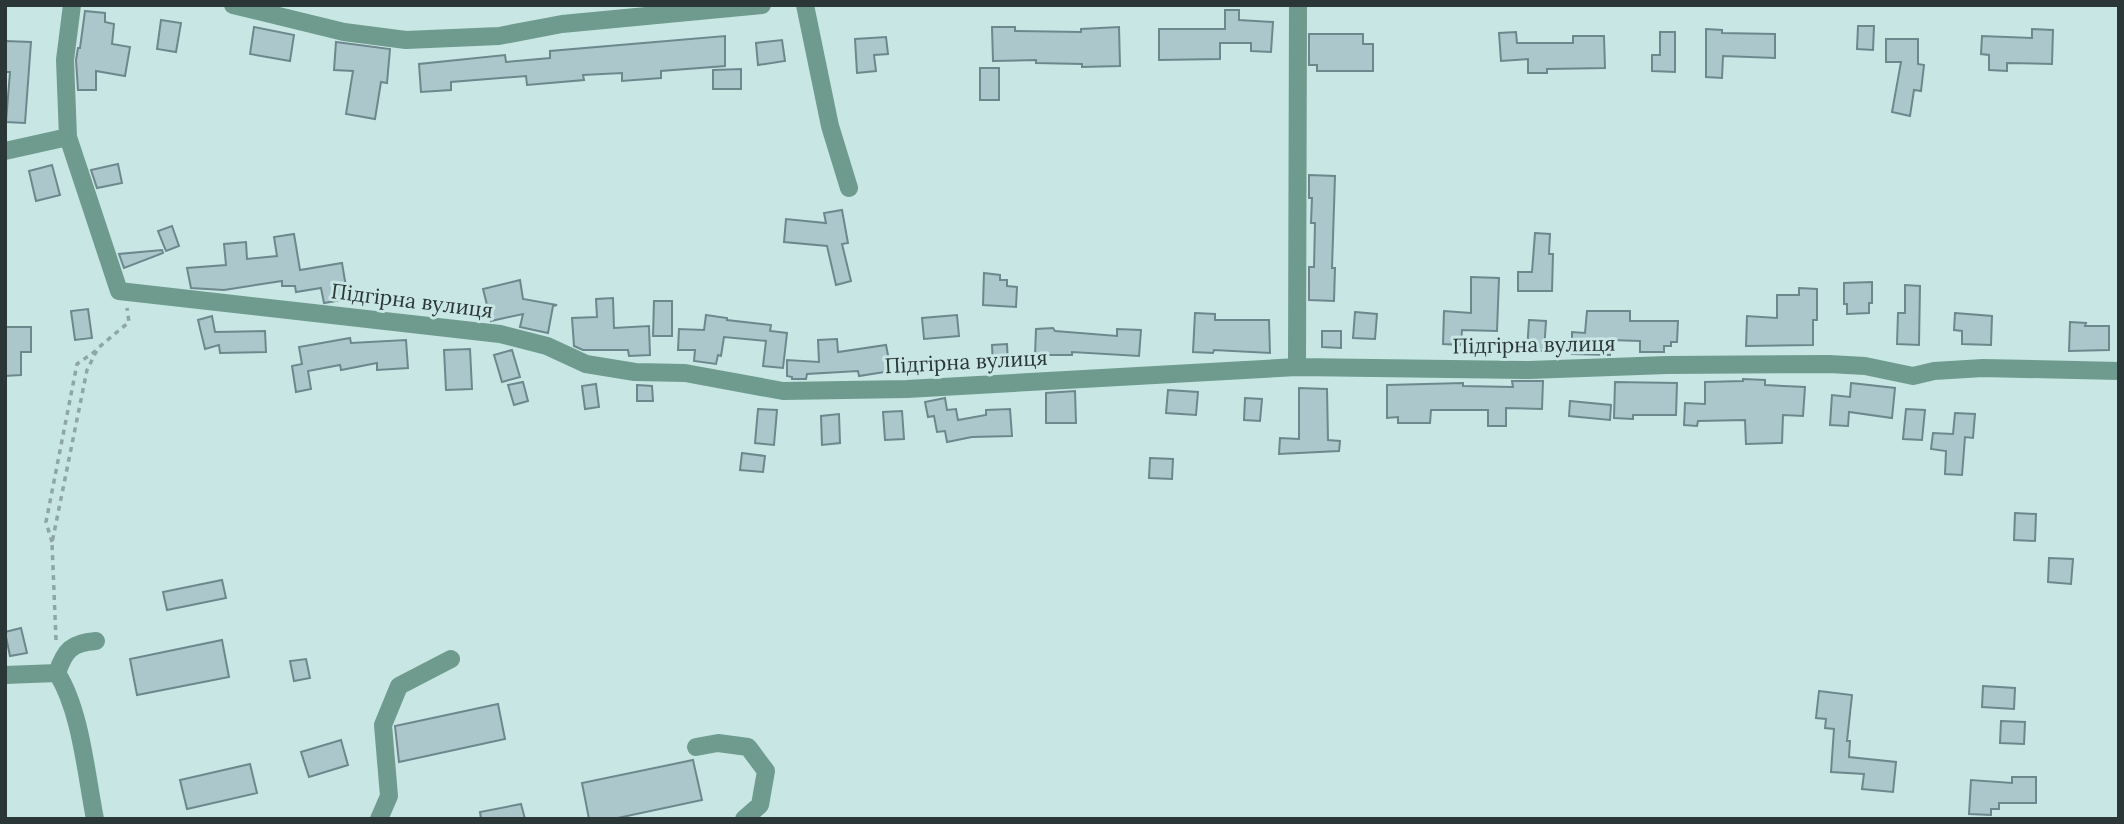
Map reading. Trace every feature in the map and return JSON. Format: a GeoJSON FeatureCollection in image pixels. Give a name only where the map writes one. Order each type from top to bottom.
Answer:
{"type":"FeatureCollection","features":[{"type":"Feature","properties":{"kind":"street"},"geometry":{"type":"LineString","coordinates":[[72,5],[65,60],[68,137],[119,291],[124,292]]}},
{"type":"Feature","properties":{"kind":"street"},"geometry":{"type":"LineString","coordinates":[[233,5],[344,32],[406,40],[499,36],[562,24],[762,5]]}},
{"type":"Feature","properties":{"kind":"street"},"geometry":{"type":"LineString","coordinates":[[805,5],[830,126],[849,188]]}},
{"type":"Feature","properties":{"kind":"street"},"geometry":{"type":"LineString","coordinates":[[1297,367],[1298,5]]}},
{"type":"Feature","properties":{"kind":"street"},"geometry":{"type":"LineString","coordinates":[[5,151],[68,137]]}},
{"type":"Feature","properties":{"kind":"street","name":"Підгірна вулиця"},"geometry":{"type":"LineString","coordinates":[[124,292],[500,334],[547,346],[586,364],[635,372],[685,373],[782,391],[907,389],[1297,367],[1529,370],[1667,365],[1829,364],[1865,366],[1913,376],[1983,368],[2119,371]]}},
{"type":"Feature","properties":{"kind":"street"},"geometry":{"type":"LineString","coordinates":[[57,673],[63,656],[78,642],[96,641]]}},
{"type":"Feature","properties":{"kind":"street"},"geometry":{"type":"LineString","coordinates":[[379,819],[389,796],[383,725],[399,687],[451,659]]}},
{"type":"Feature","properties":{"kind":"street"},"geometry":{"type":"LineString","coordinates":[[5,675],[57,673]]}},
{"type":"Feature","properties":{"kind":"street"},"geometry":{"type":"LineString","coordinates":[[57,673],[65,686],[74,714],[94,819]]}},
{"type":"Feature","properties":{"kind":"street"},"geometry":{"type":"LineString","coordinates":[[695,747],[718,743],[748,747],[766,771],[760,805],[744,819]]}},
{"type":"Feature","properties":{"kind":"path"},"geometry":{"type":"LineString","coordinates":[[52,543],[46,522],[77,364],[129,322],[124,292]]}},
{"type":"Feature","properties":{"kind":"path"},"geometry":{"type":"LineString","coordinates":[[57,673],[52,543],[87,370],[99,348]]}},
{"type":"Feature","properties":{"kind":"building"},"geometry":{"type":"Polygon","coordinates":[[[1225,10],[1239,10],[1239,20],[1273,22],[1271,52],[1251,51],[1251,43],[1220,43],[1220,59],[1159,60],[1159,29],[1225,29],[1225,10]]]}},
{"type":"Feature","properties":{"kind":"building"},"geometry":{"type":"Polygon","coordinates":[[[85,11],[105,13],[105,22],[114,24],[112,44],[130,47],[125,76],[96,71],[96,90],[78,90],[76,60],[85,11]]]}},
{"type":"Feature","properties":{"kind":"building"},"geometry":{"type":"Polygon","coordinates":[[[161,20],[181,23],[176,52],[157,49],[161,20]]]}},
{"type":"Feature","properties":{"kind":"building"},"geometry":{"type":"Polygon","coordinates":[[[1858,26],[1874,26],[1873,50],[1857,49],[1858,26]]]}},
{"type":"Feature","properties":{"kind":"building"},"geometry":{"type":"Polygon","coordinates":[[[254,27],[294,35],[290,61],[250,54],[254,27]]]}},
{"type":"Feature","properties":{"kind":"building"},"geometry":{"type":"Polygon","coordinates":[[[992,27],[1015,27],[1015,31],[1081,32],[1081,29],[1119,27],[1120,66],[1082,67],[1082,64],[1036,63],[1036,60],[993,61],[992,27]]]}},
{"type":"Feature","properties":{"kind":"building"},"geometry":{"type":"Polygon","coordinates":[[[1706,29],[1722,30],[1722,33],[1775,34],[1775,58],[1723,56],[1722,78],[1706,77],[1706,29]]]}},
{"type":"Feature","properties":{"kind":"building"},"geometry":{"type":"Polygon","coordinates":[[[2032,29],[2053,30],[2052,64],[2007,63],[2007,71],[1989,70],[1989,55],[1981,54],[1982,36],[2032,38],[2032,29]]]}},
{"type":"Feature","properties":{"kind":"building"},"geometry":{"type":"Polygon","coordinates":[[[1516,32],[1517,43],[1573,43],[1573,36],[1604,36],[1605,68],[1547,69],[1547,73],[1528,73],[1528,59],[1501,61],[1499,33],[1516,32]]]}},
{"type":"Feature","properties":{"kind":"building"},"geometry":{"type":"Polygon","coordinates":[[[1660,32],[1675,32],[1675,72],[1652,71],[1652,55],[1660,55],[1660,32]]]}},
{"type":"Feature","properties":{"kind":"building"},"geometry":{"type":"Polygon","coordinates":[[[1309,34],[1363,34],[1363,44],[1373,44],[1373,71],[1317,71],[1317,65],[1309,65],[1309,34]]]}},
{"type":"Feature","properties":{"kind":"building"},"geometry":{"type":"Polygon","coordinates":[[[725,36],[725,66],[661,71],[661,78],[622,81],[622,73],[583,75],[584,80],[527,85],[526,76],[451,82],[451,90],[421,92],[419,64],[505,55],[506,62],[550,58],[550,51],[725,36]]]}},
{"type":"Feature","properties":{"kind":"building"},"geometry":{"type":"Polygon","coordinates":[[[886,37],[888,54],[874,55],[876,71],[857,73],[855,39],[886,37]]]}},
{"type":"Feature","properties":{"kind":"building"},"geometry":{"type":"Polygon","coordinates":[[[1886,39],[1918,39],[1918,64],[1924,65],[1921,91],[1914,90],[1910,116],[1892,112],[1901,62],[1886,62],[1886,39]]]}},
{"type":"Feature","properties":{"kind":"building"},"geometry":{"type":"Polygon","coordinates":[[[782,40],[785,61],[758,65],[756,43],[782,40]]]}},
{"type":"Feature","properties":{"kind":"building"},"geometry":{"type":"Polygon","coordinates":[[[5,41],[31,42],[25,123],[6,122],[10,72],[5,72],[5,41]]]}},
{"type":"Feature","properties":{"kind":"building"},"geometry":{"type":"Polygon","coordinates":[[[336,42],[390,49],[387,83],[381,82],[375,119],[346,114],[353,71],[334,70],[336,42]]]}},
{"type":"Feature","properties":{"kind":"building"},"geometry":{"type":"Polygon","coordinates":[[[980,68],[999,68],[999,100],[980,100],[980,68]]]}},
{"type":"Feature","properties":{"kind":"building"},"geometry":{"type":"Polygon","coordinates":[[[741,69],[741,89],[713,89],[713,70],[741,69]]]}},
{"type":"Feature","properties":{"kind":"building"},"geometry":{"type":"Polygon","coordinates":[[[118,164],[122,183],[97,188],[91,170],[118,164]]]}},
{"type":"Feature","properties":{"kind":"building"},"geometry":{"type":"Polygon","coordinates":[[[52,165],[60,195],[36,201],[29,171],[52,165]]]}},
{"type":"Feature","properties":{"kind":"building"},"geometry":{"type":"Polygon","coordinates":[[[1309,175],[1335,176],[1332,268],[1335,268],[1334,301],[1309,300],[1309,267],[1314,267],[1315,223],[1311,223],[1309,175]]]}},
{"type":"Feature","properties":{"kind":"building"},"geometry":{"type":"Polygon","coordinates":[[[842,210],[848,243],[842,244],[851,281],[836,285],[827,246],[784,242],[786,219],[826,223],[824,213],[842,210]]]}},
{"type":"Feature","properties":{"kind":"building"},"geometry":{"type":"Polygon","coordinates":[[[172,226],[179,246],[166,251],[158,231],[172,226]]]}},
{"type":"Feature","properties":{"kind":"building"},"geometry":{"type":"Polygon","coordinates":[[[1535,233],[1550,234],[1549,254],[1553,254],[1552,291],[1518,291],[1518,272],[1532,272],[1535,233]]]}},
{"type":"Feature","properties":{"kind":"building"},"geometry":{"type":"Polygon","coordinates":[[[294,234],[300,270],[342,263],[348,299],[324,303],[321,288],[296,292],[295,286],[282,286],[282,281],[224,290],[191,288],[187,268],[226,265],[224,244],[246,242],[247,259],[277,256],[274,237],[294,234]]]}},
{"type":"Feature","properties":{"kind":"building"},"geometry":{"type":"Polygon","coordinates":[[[162,250],[163,253],[124,268],[119,254],[162,250]]]}},
{"type":"Feature","properties":{"kind":"building"},"geometry":{"type":"Polygon","coordinates":[[[984,273],[1000,275],[1000,280],[1007,280],[1007,286],[1017,287],[1016,307],[983,305],[984,273]]]}},
{"type":"Feature","properties":{"kind":"building"},"geometry":{"type":"Polygon","coordinates":[[[1471,277],[1499,278],[1497,331],[1462,330],[1461,345],[1443,344],[1444,311],[1471,313],[1471,277]]]}},
{"type":"Feature","properties":{"kind":"building"},"geometry":{"type":"Polygon","coordinates":[[[520,280],[523,299],[557,305],[553,306],[548,333],[520,327],[523,314],[491,321],[483,289],[520,280]]]}},
{"type":"Feature","properties":{"kind":"building"},"geometry":{"type":"Polygon","coordinates":[[[1872,282],[1869,313],[1847,314],[1844,283],[1872,282]]]}},
{"type":"Feature","properties":{"kind":"building"},"geometry":{"type":"Polygon","coordinates":[[[1905,285],[1920,286],[1919,345],[1897,344],[1898,313],[1905,313],[1905,285]]]}},
{"type":"Feature","properties":{"kind":"building"},"geometry":{"type":"Polygon","coordinates":[[[1799,288],[1817,289],[1817,320],[1813,320],[1813,345],[1746,346],[1747,316],[1777,318],[1777,295],[1799,295],[1799,288]]]}},
{"type":"Feature","properties":{"kind":"building"},"geometry":{"type":"Polygon","coordinates":[[[613,298],[614,328],[649,326],[650,355],[629,356],[628,350],[583,350],[574,346],[572,318],[597,317],[596,299],[613,298]]]}},
{"type":"Feature","properties":{"kind":"building"},"geometry":{"type":"Polygon","coordinates":[[[654,301],[672,301],[672,336],[653,336],[654,301]]]}},
{"type":"Feature","properties":{"kind":"building"},"geometry":{"type":"Polygon","coordinates":[[[88,309],[92,338],[75,340],[71,311],[88,309]]]}},
{"type":"Feature","properties":{"kind":"building"},"geometry":{"type":"Polygon","coordinates":[[[1587,311],[1630,311],[1630,321],[1678,321],[1677,342],[1664,346],[1664,352],[1640,352],[1640,341],[1610,340],[1610,355],[1572,354],[1572,332],[1585,333],[1587,311]]]}},
{"type":"Feature","properties":{"kind":"building"},"geometry":{"type":"Polygon","coordinates":[[[1355,312],[1377,314],[1375,339],[1353,338],[1355,312]]]}},
{"type":"Feature","properties":{"kind":"building"},"geometry":{"type":"Polygon","coordinates":[[[1195,313],[1215,314],[1215,320],[1269,320],[1270,353],[1214,350],[1213,353],[1193,352],[1195,313]]]}},
{"type":"Feature","properties":{"kind":"building"},"geometry":{"type":"Polygon","coordinates":[[[1955,313],[1992,316],[1991,345],[1962,344],[1962,331],[1954,330],[1955,313]]]}},
{"type":"Feature","properties":{"kind":"building"},"geometry":{"type":"Polygon","coordinates":[[[706,315],[771,325],[770,331],[787,333],[783,368],[763,366],[766,341],[724,337],[721,356],[718,355],[716,364],[694,361],[695,350],[678,350],[679,329],[704,330],[706,315]]]}},
{"type":"Feature","properties":{"kind":"building"},"geometry":{"type":"Polygon","coordinates":[[[957,315],[959,336],[924,339],[922,318],[957,315]]]}},
{"type":"Feature","properties":{"kind":"building"},"geometry":{"type":"Polygon","coordinates":[[[212,316],[215,332],[265,331],[266,352],[220,353],[219,345],[205,349],[198,320],[212,316]]]}},
{"type":"Feature","properties":{"kind":"building"},"geometry":{"type":"Polygon","coordinates":[[[1529,320],[1546,321],[1544,351],[1527,351],[1529,320]]]}},
{"type":"Feature","properties":{"kind":"building"},"geometry":{"type":"Polygon","coordinates":[[[2070,322],[2086,323],[2085,326],[2109,326],[2109,350],[2069,351],[2070,322]]]}},
{"type":"Feature","properties":{"kind":"building"},"geometry":{"type":"Polygon","coordinates":[[[5,327],[31,327],[31,352],[21,352],[21,375],[5,376],[5,327]]]}},
{"type":"Feature","properties":{"kind":"building"},"geometry":{"type":"Polygon","coordinates":[[[1053,328],[1055,331],[1117,336],[1117,329],[1141,330],[1139,356],[1072,352],[1072,355],[1035,355],[1036,329],[1053,328]]]}},
{"type":"Feature","properties":{"kind":"building"},"geometry":{"type":"Polygon","coordinates":[[[1322,331],[1341,331],[1341,348],[1322,347],[1322,331]]]}},
{"type":"Feature","properties":{"kind":"building"},"geometry":{"type":"Polygon","coordinates":[[[350,338],[351,343],[406,340],[408,368],[377,370],[377,363],[341,370],[340,365],[308,371],[311,389],[296,392],[292,366],[302,364],[299,347],[350,338]]]}},
{"type":"Feature","properties":{"kind":"building"},"geometry":{"type":"Polygon","coordinates":[[[837,339],[838,352],[886,345],[891,371],[859,376],[858,371],[807,374],[806,379],[792,379],[787,376],[787,360],[819,362],[818,340],[837,339]]]}},
{"type":"Feature","properties":{"kind":"building"},"geometry":{"type":"Polygon","coordinates":[[[1007,344],[1008,365],[993,366],[992,345],[1007,344]]]}},
{"type":"Feature","properties":{"kind":"building"},"geometry":{"type":"Polygon","coordinates":[[[470,349],[472,389],[446,390],[444,350],[470,349]]]}},
{"type":"Feature","properties":{"kind":"building"},"geometry":{"type":"Polygon","coordinates":[[[512,350],[520,377],[502,382],[494,355],[512,350]]]}},
{"type":"Feature","properties":{"kind":"building"},"geometry":{"type":"Polygon","coordinates":[[[1765,380],[1765,385],[1805,387],[1803,416],[1783,415],[1782,443],[1746,444],[1745,420],[1698,421],[1697,426],[1684,425],[1685,403],[1705,404],[1705,382],[1765,380]]]}},
{"type":"Feature","properties":{"kind":"building"},"geometry":{"type":"Polygon","coordinates":[[[1512,381],[1543,381],[1542,409],[1506,408],[1506,426],[1488,426],[1488,410],[1431,410],[1430,423],[1398,423],[1398,417],[1387,418],[1387,385],[1463,383],[1463,386],[1513,387],[1512,381]]]}},
{"type":"Feature","properties":{"kind":"building"},"geometry":{"type":"Polygon","coordinates":[[[523,382],[528,401],[514,405],[508,385],[523,382]]]}},
{"type":"Feature","properties":{"kind":"building"},"geometry":{"type":"Polygon","coordinates":[[[1615,382],[1677,383],[1676,415],[1614,418],[1615,382]]]}},
{"type":"Feature","properties":{"kind":"building"},"geometry":{"type":"Polygon","coordinates":[[[1851,383],[1895,388],[1892,418],[1849,412],[1848,426],[1830,425],[1832,395],[1850,397],[1851,383]]]}},
{"type":"Feature","properties":{"kind":"building"},"geometry":{"type":"Polygon","coordinates":[[[596,384],[599,407],[585,409],[582,386],[596,384]]]}},
{"type":"Feature","properties":{"kind":"building"},"geometry":{"type":"Polygon","coordinates":[[[637,385],[652,386],[653,401],[637,401],[637,385]]]}},
{"type":"Feature","properties":{"kind":"building"},"geometry":{"type":"Polygon","coordinates":[[[1299,388],[1327,389],[1328,440],[1340,441],[1339,451],[1279,454],[1280,438],[1299,439],[1299,388]]]}},
{"type":"Feature","properties":{"kind":"building"},"geometry":{"type":"Polygon","coordinates":[[[1168,390],[1198,392],[1196,415],[1166,413],[1168,390]]]}},
{"type":"Feature","properties":{"kind":"building"},"geometry":{"type":"Polygon","coordinates":[[[1075,391],[1076,423],[1046,423],[1046,393],[1075,391]]]}},
{"type":"Feature","properties":{"kind":"building"},"geometry":{"type":"Polygon","coordinates":[[[945,398],[947,410],[956,409],[958,420],[986,415],[986,410],[1010,409],[1012,436],[972,437],[947,442],[945,431],[937,432],[934,416],[928,417],[925,402],[945,398]]]}},
{"type":"Feature","properties":{"kind":"building"},"geometry":{"type":"Polygon","coordinates":[[[1245,398],[1262,399],[1260,421],[1244,420],[1245,398]]]}},
{"type":"Feature","properties":{"kind":"building"},"geometry":{"type":"Polygon","coordinates":[[[1570,401],[1611,405],[1610,420],[1569,416],[1570,401]]]}},
{"type":"Feature","properties":{"kind":"building"},"geometry":{"type":"Polygon","coordinates":[[[758,409],[777,410],[774,445],[755,443],[758,409]]]}},
{"type":"Feature","properties":{"kind":"building"},"geometry":{"type":"Polygon","coordinates":[[[1906,409],[1925,410],[1922,440],[1903,439],[1906,409]]]}},
{"type":"Feature","properties":{"kind":"building"},"geometry":{"type":"Polygon","coordinates":[[[902,411],[904,439],[885,440],[883,412],[902,411]]]}},
{"type":"Feature","properties":{"kind":"building"},"geometry":{"type":"Polygon","coordinates":[[[1955,413],[1975,414],[1973,438],[1965,437],[1962,475],[1945,474],[1946,451],[1931,449],[1933,433],[1953,434],[1955,413]]]}},
{"type":"Feature","properties":{"kind":"building"},"geometry":{"type":"Polygon","coordinates":[[[839,414],[840,443],[822,445],[821,416],[839,414]]]}},
{"type":"Feature","properties":{"kind":"building"},"geometry":{"type":"Polygon","coordinates":[[[742,453],[765,456],[763,472],[740,470],[742,453]]]}},
{"type":"Feature","properties":{"kind":"building"},"geometry":{"type":"Polygon","coordinates":[[[1150,458],[1173,459],[1172,479],[1149,478],[1150,458]]]}},
{"type":"Feature","properties":{"kind":"building"},"geometry":{"type":"Polygon","coordinates":[[[2015,513],[2036,514],[2035,541],[2014,540],[2015,513]]]}},
{"type":"Feature","properties":{"kind":"building"},"geometry":{"type":"Polygon","coordinates":[[[2049,558],[2073,559],[2071,584],[2048,582],[2049,558]]]}},
{"type":"Feature","properties":{"kind":"building"},"geometry":{"type":"Polygon","coordinates":[[[222,580],[226,598],[167,610],[163,592],[222,580]]]}},
{"type":"Feature","properties":{"kind":"building"},"geometry":{"type":"Polygon","coordinates":[[[21,628],[27,653],[10,656],[5,632],[21,628]]]}},
{"type":"Feature","properties":{"kind":"building"},"geometry":{"type":"Polygon","coordinates":[[[222,640],[229,677],[137,695],[130,659],[222,640]]]}},
{"type":"Feature","properties":{"kind":"building"},"geometry":{"type":"Polygon","coordinates":[[[306,659],[310,678],[294,681],[290,661],[306,659]]]}},
{"type":"Feature","properties":{"kind":"building"},"geometry":{"type":"Polygon","coordinates":[[[1983,686],[2015,688],[2014,709],[1982,707],[1983,686]]]}},
{"type":"Feature","properties":{"kind":"building"},"geometry":{"type":"Polygon","coordinates":[[[1819,691],[1852,695],[1847,741],[1850,741],[1849,757],[1896,762],[1893,792],[1862,789],[1864,774],[1831,772],[1834,729],[1825,728],[1826,719],[1816,718],[1819,691]]]}},
{"type":"Feature","properties":{"kind":"building"},"geometry":{"type":"Polygon","coordinates":[[[498,704],[505,739],[399,762],[395,726],[498,704]]]}},
{"type":"Feature","properties":{"kind":"building"},"geometry":{"type":"Polygon","coordinates":[[[2001,721],[2025,722],[2024,744],[2000,743],[2001,721]]]}},
{"type":"Feature","properties":{"kind":"building"},"geometry":{"type":"Polygon","coordinates":[[[341,740],[348,765],[309,777],[301,752],[341,740]]]}},
{"type":"Feature","properties":{"kind":"building"},"geometry":{"type":"Polygon","coordinates":[[[693,760],[702,800],[613,819],[589,819],[582,783],[693,760]]]}},
{"type":"Feature","properties":{"kind":"building"},"geometry":{"type":"Polygon","coordinates":[[[250,764],[257,793],[187,809],[180,780],[250,764]]]}},
{"type":"Feature","properties":{"kind":"building"},"geometry":{"type":"Polygon","coordinates":[[[2012,777],[2036,777],[2036,803],[1999,803],[1999,809],[1991,809],[1991,815],[1969,814],[1971,780],[2012,783],[2012,777]]]}},
{"type":"Feature","properties":{"kind":"building"},"geometry":{"type":"Polygon","coordinates":[[[521,804],[525,819],[481,819],[480,812],[521,804]]]}}]}
